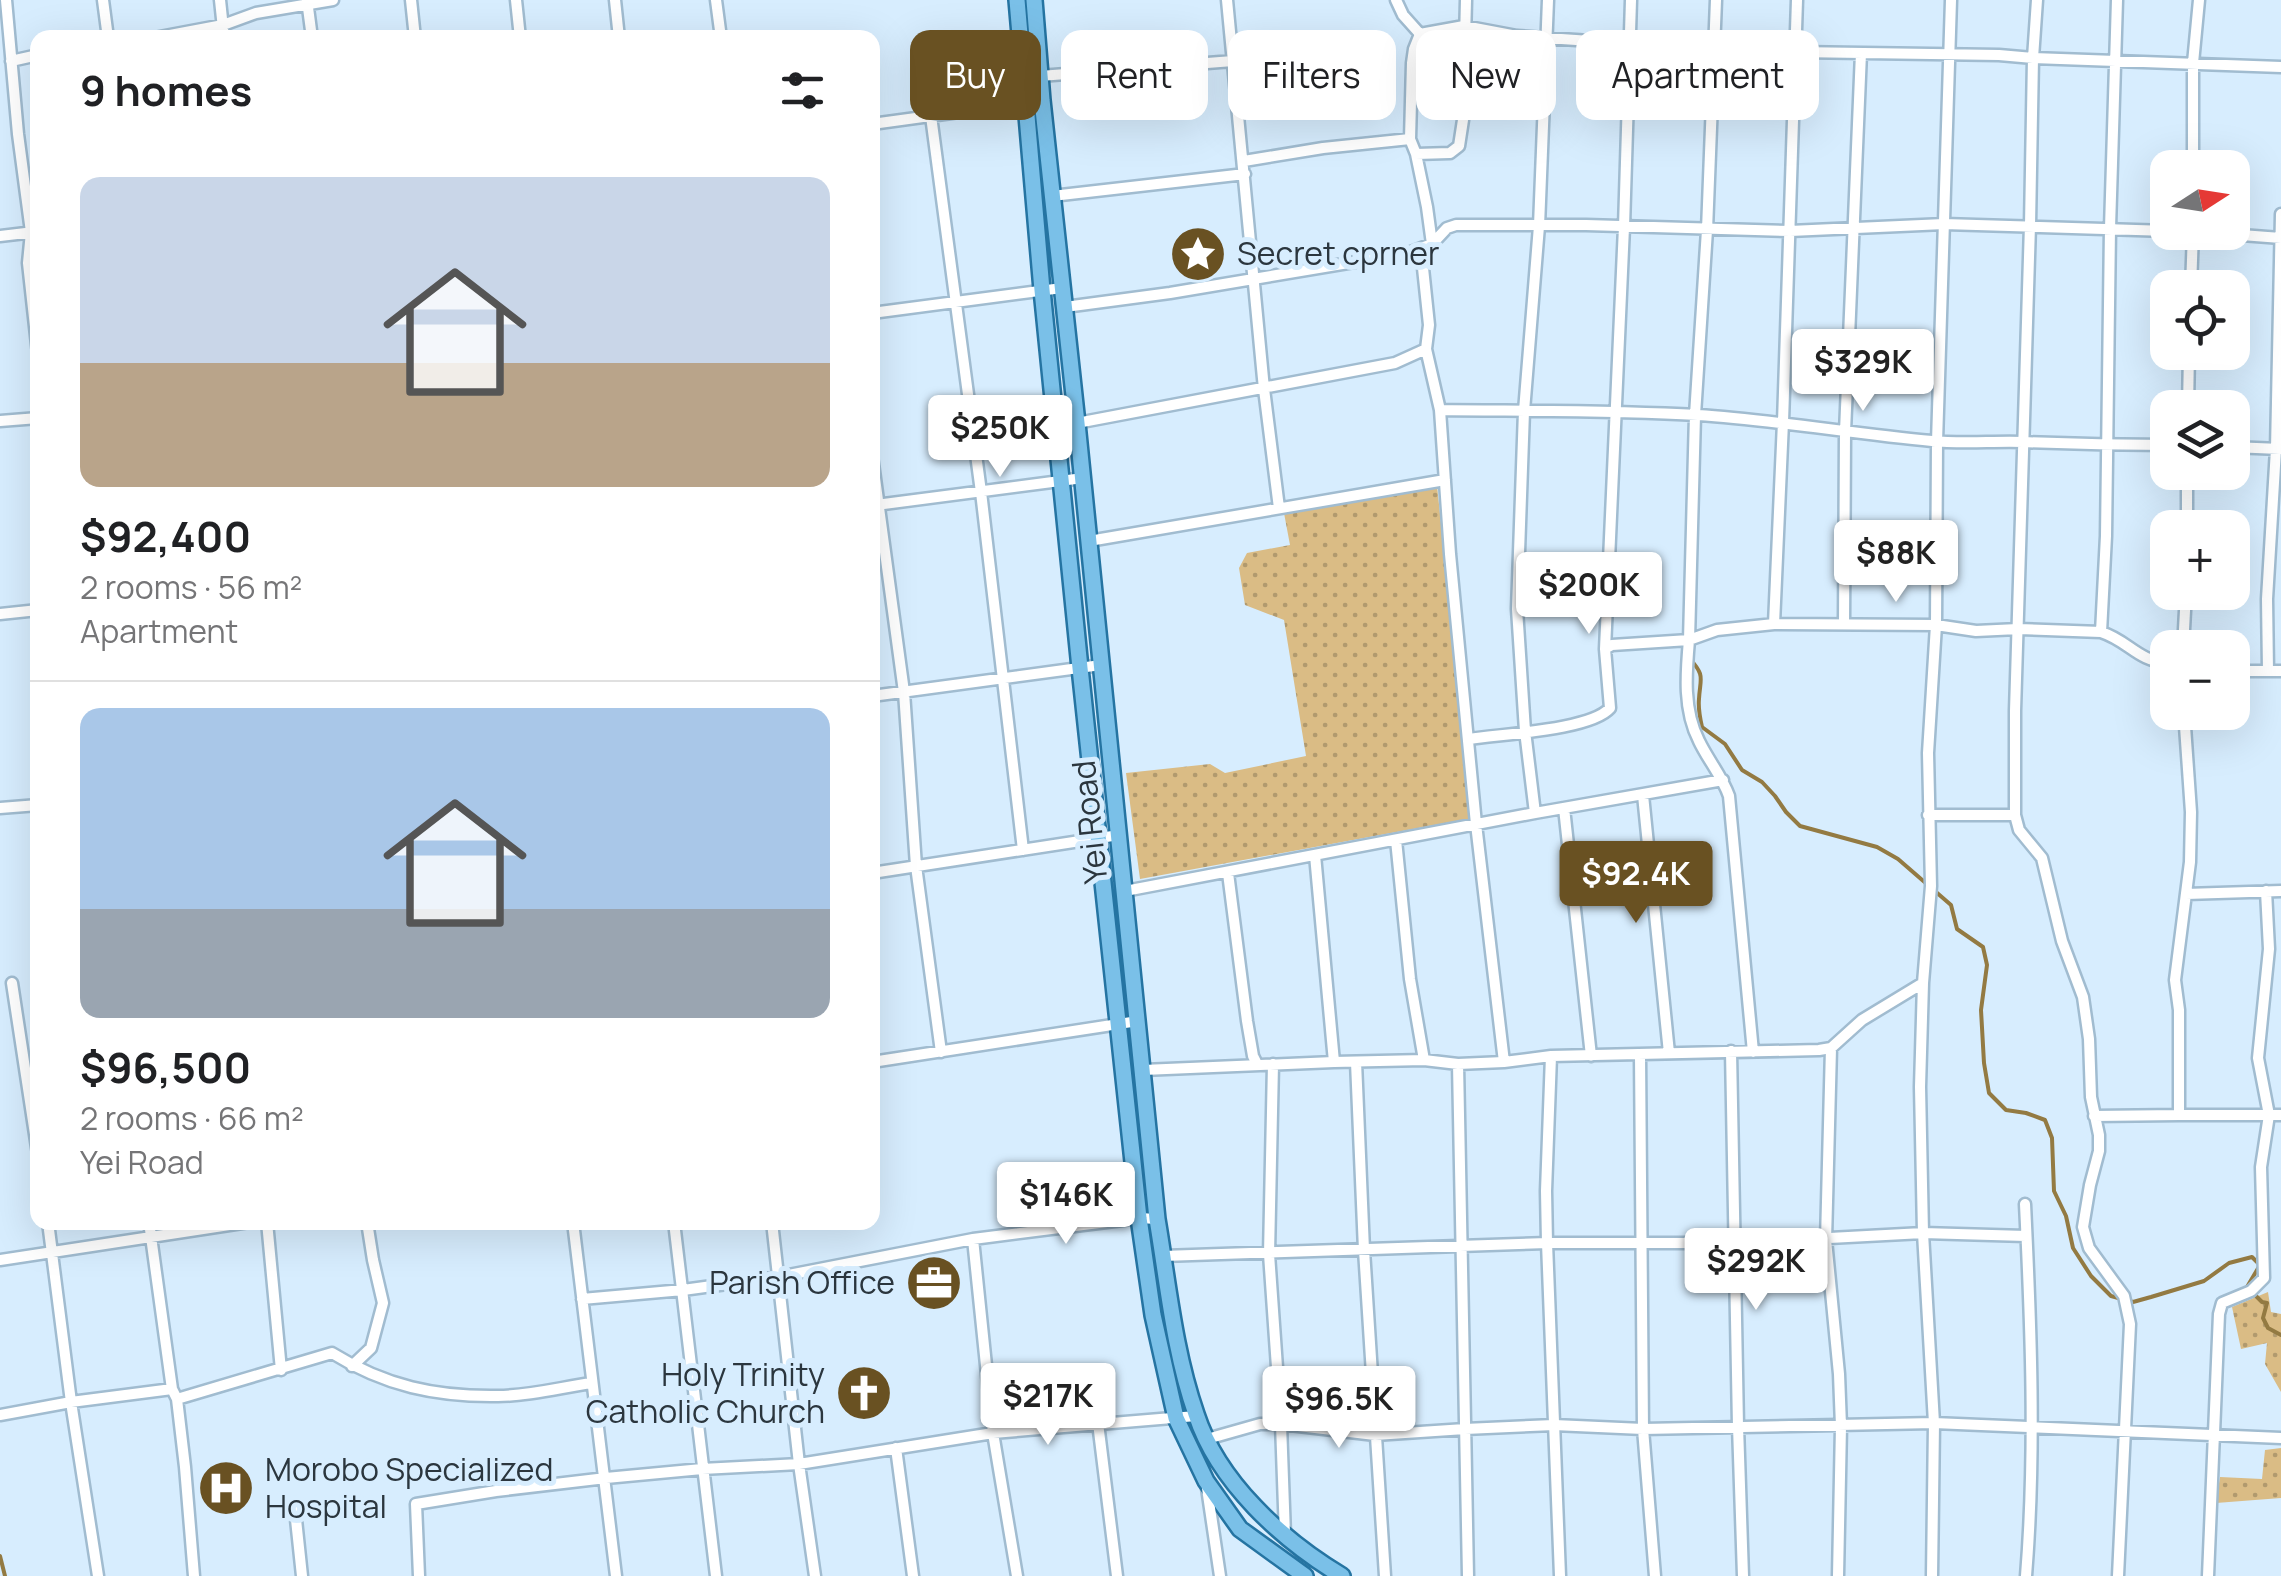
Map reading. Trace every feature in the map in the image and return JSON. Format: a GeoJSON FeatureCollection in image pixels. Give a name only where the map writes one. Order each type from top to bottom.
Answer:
{"type":"FeatureCollection","features":[{"type":"Feature","properties":{"kind":"main road","name":"Yei Road"},"geometry":{"type":"LineString","coordinates":[[1017,0],[1019,30]]}},
{"type":"Feature","properties":{"kind":"main road","name":"Yei Road"},"geometry":{"type":"LineString","coordinates":[[1034,0],[1036,30]]}},
{"type":"Feature","properties":{"kind":"main road","name":"Yei Road"},"geometry":{"type":"LineString","coordinates":[[1041,86],[1157,1219],[1176,1338],[1196,1416],[1228,1476],[1285,1535],[1339,1575]]}},
{"type":"Feature","properties":{"kind":"main road","name":"Yei Road"},"geometry":{"type":"LineString","coordinates":[[1026,120],[1080,668],[1152,1315],[1176,1418],[1206,1481],[1240,1528],[1305,1576]]}},
{"type":"Feature","properties":{"kind":"street"},"geometry":{"type":"LineString","coordinates":[[6,0],[8,65],[30,206]]}},
{"type":"Feature","properties":{"kind":"street"},"geometry":{"type":"LineString","coordinates":[[103,0],[107,30]]}},
{"type":"Feature","properties":{"kind":"street"},"geometry":{"type":"LineString","coordinates":[[220,0],[224,30]]}},
{"type":"Feature","properties":{"kind":"street"},"geometry":{"type":"LineString","coordinates":[[265,0],[275,9]]}},
{"type":"Feature","properties":{"kind":"street"},"geometry":{"type":"LineString","coordinates":[[226,30],[256,13],[333,0]]}},
{"type":"Feature","properties":{"kind":"street"},"geometry":{"type":"LineString","coordinates":[[411,0],[414,30]]}},
{"type":"Feature","properties":{"kind":"street"},"geometry":{"type":"LineString","coordinates":[[516,0],[519,30]]}},
{"type":"Feature","properties":{"kind":"street"},"geometry":{"type":"LineString","coordinates":[[615,0],[619,30]]}},
{"type":"Feature","properties":{"kind":"street"},"geometry":{"type":"LineString","coordinates":[[716,0],[720,30]]}},
{"type":"Feature","properties":{"kind":"street"},"geometry":{"type":"LineString","coordinates":[[1227,0],[1230,30]]}},
{"type":"Feature","properties":{"kind":"street"},"geometry":{"type":"LineString","coordinates":[[1396,0],[1417,30]]}},
{"type":"Feature","properties":{"kind":"street"},"geometry":{"type":"LineString","coordinates":[[1416,154],[1450,153],[1460,146],[1466,0]]}},
{"type":"Feature","properties":{"kind":"street"},"geometry":{"type":"LineString","coordinates":[[1546,30],[1548,0]]}},
{"type":"Feature","properties":{"kind":"street"},"geometry":{"type":"LineString","coordinates":[[1630,30],[1631,0]]}},
{"type":"Feature","properties":{"kind":"street"},"geometry":{"type":"LineString","coordinates":[[1714,30],[1716,0]]}},
{"type":"Feature","properties":{"kind":"street"},"geometry":{"type":"LineString","coordinates":[[1796,30],[1797,0]]}},
{"type":"Feature","properties":{"kind":"street"},"geometry":{"type":"LineString","coordinates":[[1932,1576],[1934,1423],[1923,1233],[1920,1087],[1922,983],[1931,886],[1928,753],[1936,624],[1937,442],[1951,0]]}},
{"type":"Feature","properties":{"kind":"street"},"geometry":{"type":"LineString","coordinates":[[2036,0],[2015,815],[2018,830],[2042,858],[2062,941],[2083,997],[2090,1038],[2091,1098],[2099,1135],[2083,1227],[2089,1248],[2119,1288],[2130,1324],[2118,1576]]}},
{"type":"Feature","properties":{"kind":"street"},"geometry":{"type":"LineString","coordinates":[[2102,632],[2117,0]]}},
{"type":"Feature","properties":{"kind":"street"},"geometry":{"type":"LineString","coordinates":[[2193,150],[2193,63],[2199,0]]}},
{"type":"Feature","properties":{"kind":"street"},"geometry":{"type":"LineString","coordinates":[[307,2],[311,30]]}},
{"type":"Feature","properties":{"kind":"street"},"geometry":{"type":"LineString","coordinates":[[1442,30],[1464,26],[1491,30]]}},
{"type":"Feature","properties":{"kind":"street"},"geometry":{"type":"LineString","coordinates":[[1416,44],[1410,140],[1432,244]]}},
{"type":"Feature","properties":{"kind":"street"},"geometry":{"type":"LineString","coordinates":[[1819,52],[1998,55],[2281,67]]}},
{"type":"Feature","properties":{"kind":"street"},"geometry":{"type":"LineString","coordinates":[[1844,624],[1845,432],[1862,53]]}},
{"type":"Feature","properties":{"kind":"street"},"geometry":{"type":"LineString","coordinates":[[1041,76],[1228,61]]}},
{"type":"Feature","properties":{"kind":"street"},"geometry":{"type":"LineString","coordinates":[[880,123],[910,119]]}},
{"type":"Feature","properties":{"kind":"street"},"geometry":{"type":"LineString","coordinates":[[932,120],[1023,850]]}},
{"type":"Feature","properties":{"kind":"street"},"geometry":{"type":"LineString","coordinates":[[1239,120],[1279,508]]}},
{"type":"Feature","properties":{"kind":"street"},"geometry":{"type":"LineString","coordinates":[[1534,813],[1524,731],[1517,609],[1524,411],[1543,120]]}},
{"type":"Feature","properties":{"kind":"street"},"geometry":{"type":"LineString","coordinates":[[1470,739],[1572,726],[1606,714],[1610,708],[1605,649],[1627,120]]}},
{"type":"Feature","properties":{"kind":"street"},"geometry":{"type":"LineString","coordinates":[[1711,120],[1686,674],[1690,718],[1730,796],[1754,1052]]}},
{"type":"Feature","properties":{"kind":"street"},"geometry":{"type":"LineString","coordinates":[[1774,624],[1794,120]]}},
{"type":"Feature","properties":{"kind":"street"},"geometry":{"type":"LineString","coordinates":[[1052,196],[1244,168],[1323,148],[1410,140]]}},
{"type":"Feature","properties":{"kind":"street"},"geometry":{"type":"LineString","coordinates":[[2268,671],[2267,599],[2278,449],[2281,214]]}},
{"type":"Feature","properties":{"kind":"street"},"geometry":{"type":"LineString","coordinates":[[1064,308],[1421,250],[1456,224],[1790,231],[2030,224],[2150,229]]}},
{"type":"Feature","properties":{"kind":"street"},"geometry":{"type":"LineString","coordinates":[[0,236],[30,232]]}},
{"type":"Feature","properties":{"kind":"street"},"geometry":{"type":"LineString","coordinates":[[2250,236],[2281,238]]}},
{"type":"Feature","properties":{"kind":"street"},"geometry":{"type":"LineString","coordinates":[[1421,250],[1429,326],[1426,349],[1440,410],[1476,824],[1504,1062]]}},
{"type":"Feature","properties":{"kind":"street"},"geometry":{"type":"LineString","coordinates":[[30,253],[30,281]]}},
{"type":"Feature","properties":{"kind":"street"},"geometry":{"type":"LineString","coordinates":[[880,312],[1062,288]]}},
{"type":"Feature","properties":{"kind":"street"},"geometry":{"type":"LineString","coordinates":[[1078,422],[1396,363],[1426,349]]}},
{"type":"Feature","properties":{"kind":"street"},"geometry":{"type":"LineString","coordinates":[[1440,410],[1616,411],[1783,422],[1937,442],[2150,445]]}},
{"type":"Feature","properties":{"kind":"street"},"geometry":{"type":"LineString","coordinates":[[0,421],[30,419]]}},
{"type":"Feature","properties":{"kind":"street"},"geometry":{"type":"LineString","coordinates":[[2250,448],[2278,449]]}},
{"type":"Feature","properties":{"kind":"street"},"geometry":{"type":"LineString","coordinates":[[880,505],[1083,478]]}},
{"type":"Feature","properties":{"kind":"street"},"geometry":{"type":"LineString","coordinates":[[1089,541],[1445,480]]}},
{"type":"Feature","properties":{"kind":"street"},"geometry":{"type":"LineString","coordinates":[[880,532],[904,692],[916,866],[940,1052]]}},
{"type":"Feature","properties":{"kind":"street"},"geometry":{"type":"LineString","coordinates":[[0,614],[30,611]]}},
{"type":"Feature","properties":{"kind":"street"},"geometry":{"type":"LineString","coordinates":[[1605,649],[1629,643],[1690,640],[1718,630],[1774,624],[1936,624],[1976,631],[2102,632],[2150,660]]}},
{"type":"Feature","properties":{"kind":"street"},"geometry":{"type":"LineString","coordinates":[[880,695],[1101,665]]}},
{"type":"Feature","properties":{"kind":"street"},"geometry":{"type":"LineString","coordinates":[[2250,671],[2281,671]]}},
{"type":"Feature","properties":{"kind":"street"},"geometry":{"type":"LineString","coordinates":[[2179,1115],[2179,1010],[2175,980],[2190,862],[2191,812],[2185,730]]}},
{"type":"Feature","properties":{"kind":"street"},"geometry":{"type":"LineString","coordinates":[[1125,892],[1724,780]]}},
{"type":"Feature","properties":{"kind":"street"},"geometry":{"type":"LineString","coordinates":[[1643,795],[1670,1053]]}},
{"type":"Feature","properties":{"kind":"street"},"geometry":{"type":"LineString","coordinates":[[0,808],[30,806]]}},
{"type":"Feature","properties":{"kind":"street"},"geometry":{"type":"LineString","coordinates":[[1564,808],[1591,1056]]}},
{"type":"Feature","properties":{"kind":"street"},"geometry":{"type":"LineString","coordinates":[[1928,816],[2015,815]]}},
{"type":"Feature","properties":{"kind":"street"},"geometry":{"type":"LineString","coordinates":[[880,873],[1119,836]]}},
{"type":"Feature","properties":{"kind":"street"},"geometry":{"type":"LineString","coordinates":[[1396,840],[1410,979],[1424,1060]]}},
{"type":"Feature","properties":{"kind":"street"},"geometry":{"type":"LineString","coordinates":[[1315,855],[1334,1062]]}},
{"type":"Feature","properties":{"kind":"street"},"geometry":{"type":"LineString","coordinates":[[1228,873],[1247,1021],[1257,1064]]}},
{"type":"Feature","properties":{"kind":"street"},"geometry":{"type":"LineString","coordinates":[[2208,1576],[2219,1314],[2222,1303],[2250,1291],[2264,1278],[2261,1167],[2275,1115],[2258,1058],[2270,949],[2266,891]]}},
{"type":"Feature","properties":{"kind":"street"},"geometry":{"type":"LineString","coordinates":[[2186,894],[2281,891]]}},
{"type":"Feature","properties":{"kind":"street"},"geometry":{"type":"LineString","coordinates":[[12,983],[30,1101]]}},
{"type":"Feature","properties":{"kind":"street"},"geometry":{"type":"LineString","coordinates":[[1142,1070],[1424,1060],[1458,1064],[1552,1056],[1830,1048],[1862,1020],[1922,983]]}},
{"type":"Feature","properties":{"kind":"street"},"geometry":{"type":"LineString","coordinates":[[880,1061],[1138,1021]]}},
{"type":"Feature","properties":{"kind":"street"},"geometry":{"type":"LineString","coordinates":[[1830,1048],[1826,1240],[1839,1374],[1838,1576]]}},
{"type":"Feature","properties":{"kind":"street"},"geometry":{"type":"LineString","coordinates":[[1732,1052],[1743,1576]]}},
{"type":"Feature","properties":{"kind":"street"},"geometry":{"type":"LineString","coordinates":[[1640,1055],[1643,1429],[1655,1576]]}},
{"type":"Feature","properties":{"kind":"street"},"geometry":{"type":"LineString","coordinates":[[1552,1056],[1546,1242],[1560,1576]]}},
{"type":"Feature","properties":{"kind":"street"},"geometry":{"type":"LineString","coordinates":[[1356,1062],[1385,1576]]}},
{"type":"Feature","properties":{"kind":"street"},"geometry":{"type":"LineString","coordinates":[[1273,1064],[1269,1254],[1285,1535]]}},
{"type":"Feature","properties":{"kind":"street"},"geometry":{"type":"LineString","coordinates":[[1458,1064],[1468,1576]]}},
{"type":"Feature","properties":{"kind":"street"},"geometry":{"type":"LineString","coordinates":[[2094,1116],[2275,1115]]}},
{"type":"Feature","properties":{"kind":"street"},"geometry":{"type":"LineString","coordinates":[[2025,1204],[2032,1427],[2026,1576]]}},
{"type":"Feature","properties":{"kind":"street"},"geometry":{"type":"LineString","coordinates":[[582,1299],[778,1277],[974,1238],[1157,1219]]}},
{"type":"Feature","properties":{"kind":"street"},"geometry":{"type":"LineString","coordinates":[[49,1230],[98,1576]]}},
{"type":"Feature","properties":{"kind":"street"},"geometry":{"type":"LineString","coordinates":[[150,1230],[186,1467],[194,1576]]}},
{"type":"Feature","properties":{"kind":"street"},"geometry":{"type":"LineString","coordinates":[[0,1260],[203,1230]]}},
{"type":"Feature","properties":{"kind":"street"},"geometry":{"type":"LineString","coordinates":[[268,1230],[281,1370]]}},
{"type":"Feature","properties":{"kind":"street"},"geometry":{"type":"LineString","coordinates":[[352,1366],[371,1348],[384,1304],[368,1230]]}},
{"type":"Feature","properties":{"kind":"street"},"geometry":{"type":"LineString","coordinates":[[574,1230],[616,1576]]}},
{"type":"Feature","properties":{"kind":"street"},"geometry":{"type":"LineString","coordinates":[[675,1230],[716,1576]]}},
{"type":"Feature","properties":{"kind":"street"},"geometry":{"type":"LineString","coordinates":[[773,1230],[815,1576]]}},
{"type":"Feature","properties":{"kind":"street"},"geometry":{"type":"LineString","coordinates":[[1163,1256],[1546,1242],[1736,1243],[1923,1233],[2026,1236]]}},
{"type":"Feature","properties":{"kind":"street"},"geometry":{"type":"LineString","coordinates":[[974,1238],[993,1433],[1017,1576]]}},
{"type":"Feature","properties":{"kind":"street"},"geometry":{"type":"LineString","coordinates":[[0,1415],[71,1402],[174,1394],[332,1354],[352,1366],[437,1394],[501,1396],[592,1383]]}},
{"type":"Feature","properties":{"kind":"street"},"geometry":{"type":"LineString","coordinates":[[418,1576],[416,1504],[606,1478],[799,1464],[993,1433],[1196,1416]]}},
{"type":"Feature","properties":{"kind":"street"},"geometry":{"type":"LineString","coordinates":[[1098,1423],[1117,1576]]}},
{"type":"Feature","properties":{"kind":"street"},"geometry":{"type":"LineString","coordinates":[[1207,1439],[1260,1424],[1376,1436],[1465,1428],[1934,1423],[2281,1438]]}},
{"type":"Feature","properties":{"kind":"street"},"geometry":{"type":"LineString","coordinates":[[896,1448],[913,1576]]}},
{"type":"Feature","properties":{"kind":"street"},"geometry":{"type":"LineString","coordinates":[[1206,1481],[1220,1576]]}},
{"type":"Feature","properties":{"kind":"street"},"geometry":{"type":"LineString","coordinates":[[295,1510],[302,1576]]}},
{"type":"Feature","properties":{"kind":"shaded area"},"geometry":{"type":"Polygon","coordinates":[[[1437,486],[1473,818],[1140,879],[1126,773],[1210,764],[1225,773],[1306,756],[1284,620],[1245,605],[1239,568],[1247,553],[1290,545],[1284,513],[1437,486]]]}},
{"type":"Feature","properties":{"kind":"shaded area"},"geometry":{"type":"Polygon","coordinates":[[[2268,1292],[2271,1312],[2281,1314],[2281,1392],[2265,1364],[2267,1343],[2241,1349],[2232,1307],[2268,1292]]]}},
{"type":"Feature","properties":{"kind":"shaded area"},"geometry":{"type":"Polygon","coordinates":[[[2281,1448],[2281,1498],[2216,1503],[2220,1477],[2262,1479],[2265,1450],[2281,1448]]]}},
{"type":"Feature","properties":{"kind":"waterway"},"geometry":{"type":"LineString","coordinates":[[1689,658],[1701,677],[1702,727],[1725,744],[1742,770],[1762,782],[1800,826],[1877,847],[1898,859],[1951,905],[1957,929],[1983,947],[1987,965],[1981,1010],[1989,1093],[2006,1110],[2045,1120],[2052,1138],[2054,1191],[2066,1216],[2073,1248],[2091,1276],[2111,1296],[2133,1302],[2204,1281],[2229,1263],[2252,1257],[2260,1265],[2247,1287],[2267,1303],[2263,1318],[2268,1328],[2281,1335]]}},
{"type":"Feature","properties":{"kind":"waterway"},"geometry":{"type":"LineString","coordinates":[[0,1556],[5,1576]]}},
{"type":"Feature","properties":{"kind":"place","name":"Secret cprner"},"geometry":{"type":"Point","coordinates":[1198,254]}},
{"type":"Feature","properties":{"kind":"place","name":"Parish Office"},"geometry":{"type":"Point","coordinates":[934,1283]}},
{"type":"Feature","properties":{"kind":"place","name":"Holy Trinity Catholic Church"},"geometry":{"type":"Point","coordinates":[864,1393]}},
{"type":"Feature","properties":{"kind":"place","name":"Morobo Specialized Hospital"},"geometry":{"type":"Point","coordinates":[226,1488]}}]}
